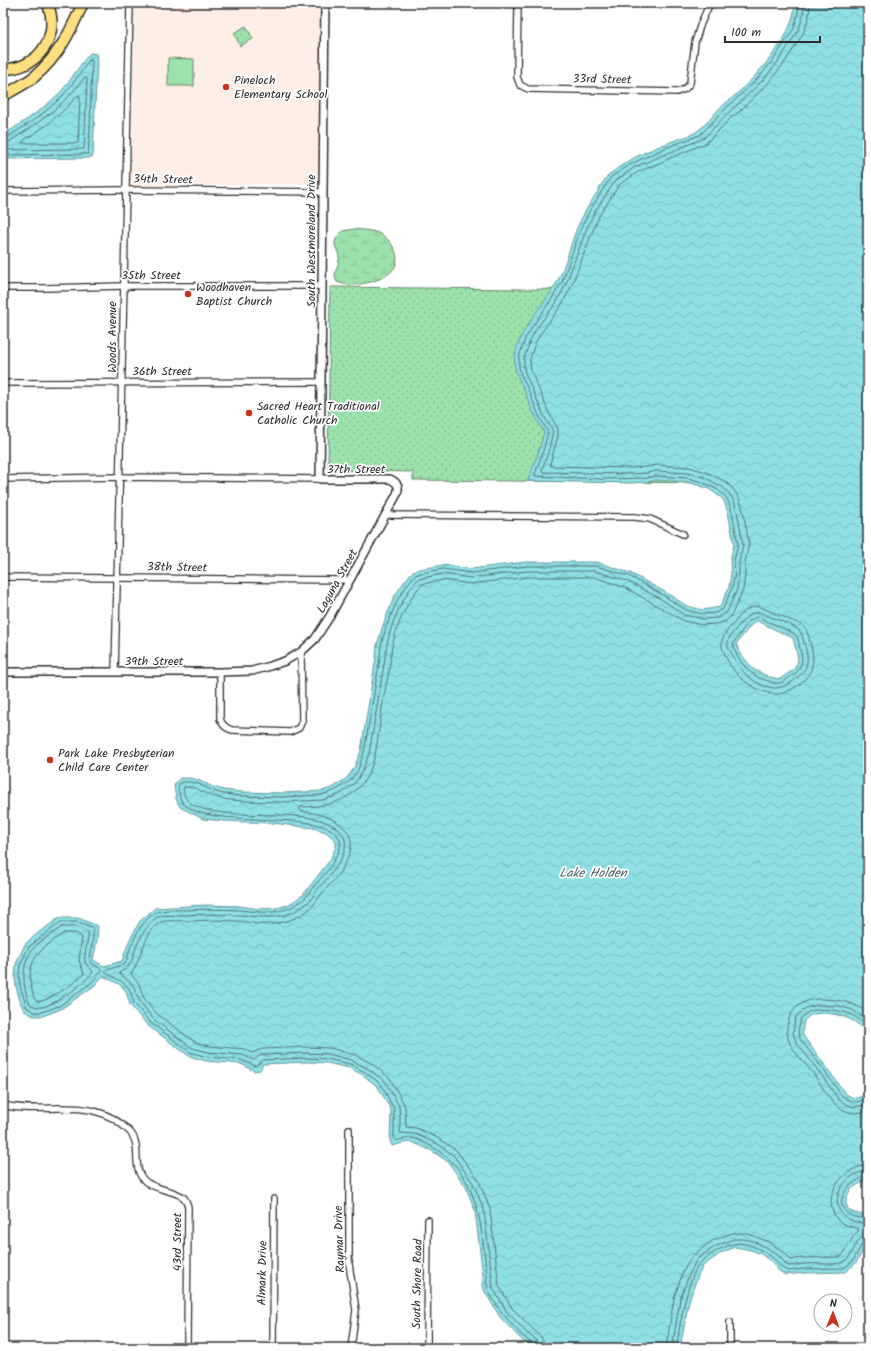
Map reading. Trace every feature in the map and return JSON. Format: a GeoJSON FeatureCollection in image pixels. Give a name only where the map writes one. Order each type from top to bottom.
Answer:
{"type":"FeatureCollection","features":[{"type":"Feature","properties":{"kind":"highway"},"geometry":{"type":"LineString","coordinates":[[3,69],[15,68],[28,63],[45,47],[52,27],[47,3]]}},
{"type":"Feature","properties":{"kind":"highway"},"geometry":{"type":"LineString","coordinates":[[3,96],[33,77],[50,61],[68,36],[82,3]]}},
{"type":"Feature","properties":{"kind":"street","name":"Woods Avenue"},"geometry":{"type":"LineString","coordinates":[[115,672],[121,477],[123,286],[130,3]]}},
{"type":"Feature","properties":{"kind":"street","name":"South Westmoreland Drive"},"geometry":{"type":"LineString","coordinates":[[320,479],[325,3]]}},
{"type":"Feature","properties":{"kind":"street","name":"33rd Street"},"geometry":{"type":"LineString","coordinates":[[518,3],[517,77],[520,85],[528,89],[676,92],[685,90],[690,83],[695,42],[701,23],[710,3]]}},
{"type":"Feature","properties":{"kind":"street","name":"34th Street"},"geometry":{"type":"LineString","coordinates":[[3,191],[126,190],[322,192]]}},
{"type":"Feature","properties":{"kind":"street","name":"35th Street"},"geometry":{"type":"LineString","coordinates":[[3,288],[123,286],[322,286]]}},
{"type":"Feature","properties":{"kind":"street","name":"36th Street"},"geometry":{"type":"LineString","coordinates":[[3,383],[321,382]]}},
{"type":"Feature","properties":{"kind":"street","name":"37th Street"},"geometry":{"type":"LineString","coordinates":[[3,479],[121,477],[384,479],[397,483],[399,490],[386,515]]}},
{"type":"Feature","properties":{"kind":"street"},"geometry":{"type":"LineString","coordinates":[[386,515],[635,517],[650,519],[683,534]]}},
{"type":"Feature","properties":{"kind":"street","name":"Laguna Street"},"geometry":{"type":"LineString","coordinates":[[300,652],[315,639],[330,616],[386,515]]}},
{"type":"Feature","properties":{"kind":"street","name":"38th Street"},"geometry":{"type":"LineString","coordinates":[[3,577],[350,580]]}},
{"type":"Feature","properties":{"kind":"street"},"geometry":{"type":"LineString","coordinates":[[220,672],[220,719],[222,724],[232,730],[290,732],[299,728],[302,721],[300,652]]}},
{"type":"Feature","properties":{"kind":"street","name":"39th Street"},"geometry":{"type":"LineString","coordinates":[[3,672],[252,671],[268,668],[300,652]]}},
{"type":"Feature","properties":{"kind":"street","name":"43rd Street"},"geometry":{"type":"LineString","coordinates":[[3,1105],[16,1108],[76,1108],[92,1110],[111,1117],[131,1133],[136,1148],[137,1165],[140,1175],[146,1182],[159,1189],[183,1197],[187,1201],[187,1348]]}},
{"type":"Feature","properties":{"kind":"street","name":"Raymar Drive"},"geometry":{"type":"LineString","coordinates":[[349,1129],[349,1264],[356,1310],[351,1348]]}},
{"type":"Feature","properties":{"kind":"street","name":"Almark Drive"},"geometry":{"type":"LineString","coordinates":[[273,1348],[274,1199]]}},
{"type":"Feature","properties":{"kind":"street","name":"South Shore Road"},"geometry":{"type":"LineString","coordinates":[[427,1348],[428,1220]]}},
{"type":"Feature","properties":{"kind":"street"},"geometry":{"type":"LineString","coordinates":[[730,1322],[730,1348]]}},
{"type":"Feature","properties":{"kind":"shaded area","name":"Pineloch Elementary School"},"geometry":{"type":"Polygon","coordinates":[[[133,3],[322,3],[320,179],[316,184],[132,185],[129,179],[133,3]]]}},
{"type":"Feature","properties":{"kind":"green space"},"geometry":{"type":"Polygon","coordinates":[[[246,26],[253,39],[240,46],[234,33],[246,26]]]}},
{"type":"Feature","properties":{"kind":"green space"},"geometry":{"type":"Polygon","coordinates":[[[168,58],[194,59],[194,86],[168,86],[168,58]]]}},
{"type":"Feature","properties":{"kind":"green space"},"geometry":{"type":"Polygon","coordinates":[[[354,229],[378,233],[389,241],[394,248],[397,257],[396,265],[391,272],[384,277],[357,285],[337,282],[335,274],[339,257],[335,242],[342,231],[354,229]]]}},
{"type":"Feature","properties":{"kind":"green space"},"geometry":{"type":"Polygon","coordinates":[[[330,287],[706,291],[704,483],[413,480],[413,472],[328,470],[330,287]]]}},
{"type":"Feature","properties":{"kind":"water","name":"Lake Holden"},"geometry":{"type":"Polygon","coordinates":[[[794,3],[868,3],[868,1038],[857,1023],[838,1015],[823,1013],[810,1015],[804,1021],[802,1033],[845,1093],[851,1097],[857,1098],[868,1094],[868,1180],[857,1185],[851,1190],[848,1193],[846,1201],[849,1210],[868,1216],[868,1241],[856,1263],[845,1272],[785,1275],[778,1270],[772,1262],[761,1254],[751,1250],[735,1247],[721,1253],[703,1266],[697,1278],[689,1301],[680,1348],[531,1348],[500,1317],[485,1292],[483,1286],[475,1211],[466,1187],[448,1162],[432,1151],[412,1142],[392,1146],[390,1141],[391,1110],[378,1087],[363,1075],[349,1068],[327,1063],[308,1062],[263,1064],[260,1070],[254,1071],[241,1064],[206,1061],[189,1056],[147,1025],[130,1005],[126,991],[119,984],[103,976],[94,986],[61,1009],[43,1016],[34,1016],[24,1011],[21,1004],[16,987],[16,964],[25,944],[59,918],[78,918],[98,926],[93,960],[104,966],[122,961],[129,941],[140,921],[155,908],[206,905],[240,906],[259,909],[277,908],[288,905],[303,895],[330,860],[336,846],[336,841],[326,832],[313,828],[272,823],[203,819],[180,807],[176,799],[174,785],[180,778],[190,778],[224,790],[282,793],[322,791],[334,787],[347,778],[354,768],[361,751],[377,645],[383,625],[394,597],[413,571],[443,565],[471,569],[526,562],[597,562],[630,573],[687,606],[703,610],[720,607],[729,587],[731,574],[730,561],[734,544],[728,512],[723,499],[709,489],[688,482],[656,480],[631,483],[528,481],[544,432],[533,412],[517,375],[515,357],[517,347],[526,327],[557,282],[579,223],[606,178],[623,164],[645,152],[690,135],[702,127],[762,68],[782,42],[789,28],[793,15],[794,3]],[[757,621],[751,625],[736,644],[741,654],[753,669],[769,677],[780,679],[793,670],[797,664],[798,658],[793,638],[757,621]]]}},
{"type":"Feature","properties":{"kind":"water"},"geometry":{"type":"Polygon","coordinates":[[[90,53],[96,54],[97,60],[93,156],[89,158],[3,159],[3,135],[35,114],[50,102],[64,88],[90,53]]]}},
{"type":"Feature","properties":{"kind":"place","name":"Pineloch Elementary School"},"geometry":{"type":"Point","coordinates":[226,87]}},
{"type":"Feature","properties":{"kind":"place","name":"Woodhaven Baptist Church"},"geometry":{"type":"Point","coordinates":[188,294]}},
{"type":"Feature","properties":{"kind":"place","name":"Sacred Heart Traditional Catholic Church"},"geometry":{"type":"Point","coordinates":[249,413]}},
{"type":"Feature","properties":{"kind":"place","name":"Park Lake Presbyterian Child Care Center"},"geometry":{"type":"Point","coordinates":[50,760]}}]}
